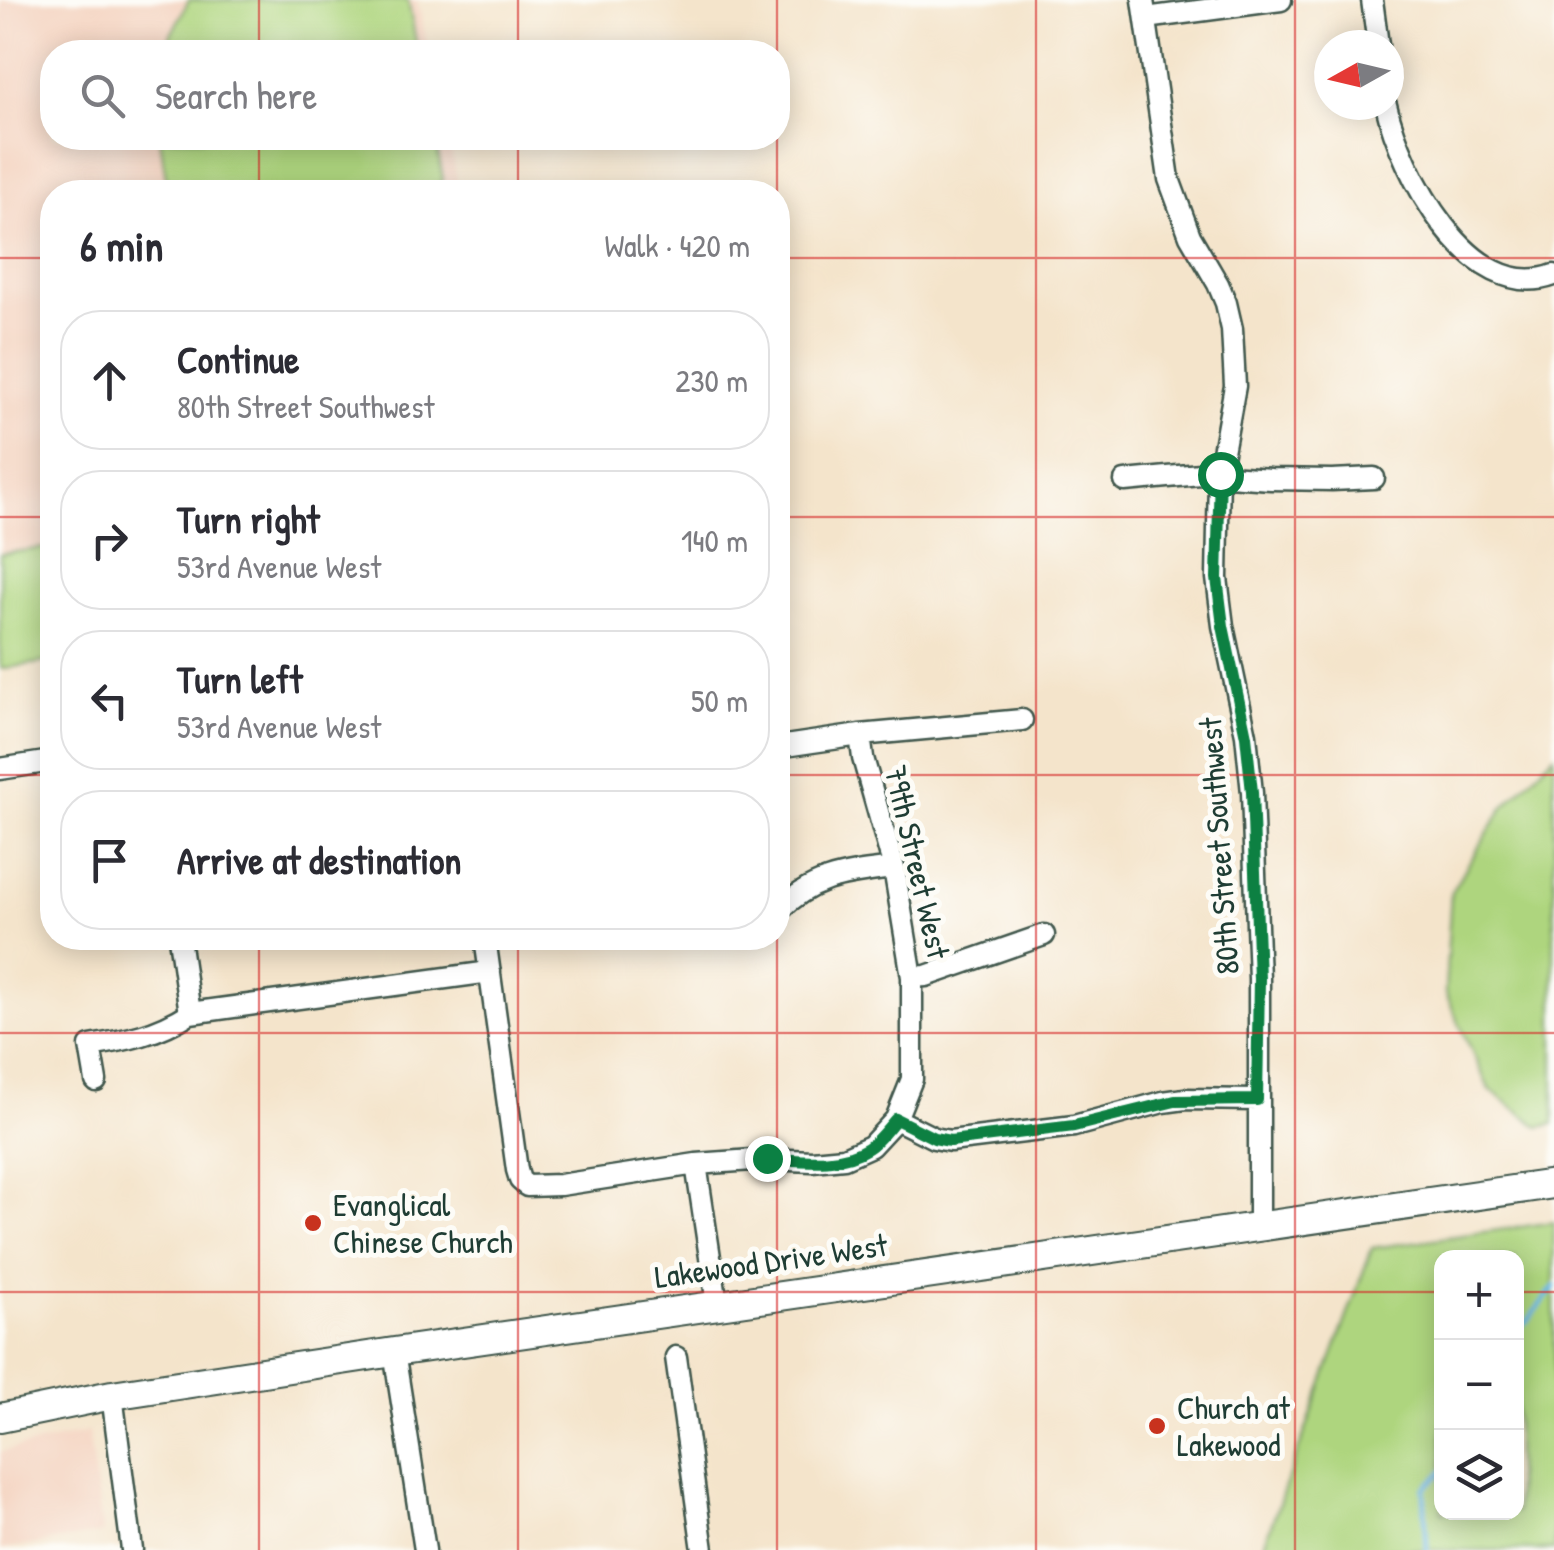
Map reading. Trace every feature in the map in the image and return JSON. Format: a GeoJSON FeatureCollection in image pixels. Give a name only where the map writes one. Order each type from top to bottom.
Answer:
{"type":"FeatureCollection","features":[{"type":"Feature","properties":{"kind":"main road","name":"Lakewood Drive West"},"geometry":{"type":"LineString","coordinates":[[0,1418],[112,1395],[394,1352],[1554,1184]]}},
{"type":"Feature","properties":{"kind":"street"},"geometry":{"type":"LineString","coordinates":[[1144,9],[1281,0]]}},
{"type":"Feature","properties":{"kind":"street"},"geometry":{"type":"LineString","coordinates":[[1372,0],[1376,30]]}},
{"type":"Feature","properties":{"kind":"street","name":"80th Street Southwest"},"geometry":{"type":"LineString","coordinates":[[1144,9],[1170,179],[1190,236],[1226,303],[1232,329],[1236,386],[1220,474],[1217,578],[1246,736],[1252,792],[1259,979],[1258,1227]]}},
{"type":"Feature","properties":{"kind":"street"},"geometry":{"type":"LineString","coordinates":[[1390,120],[1410,174],[1430,208],[1472,256],[1511,278],[1554,276]]}},
{"type":"Feature","properties":{"kind":"street"},"geometry":{"type":"LineString","coordinates":[[1124,481],[1200,474],[1271,479],[1374,478]]}},
{"type":"Feature","properties":{"kind":"street"},"geometry":{"type":"LineString","coordinates":[[790,745],[1022,720]]}},
{"type":"Feature","properties":{"kind":"street","name":"79th Street West"},"geometry":{"type":"LineString","coordinates":[[860,735],[894,868],[912,978],[912,1079],[896,1119]]}},
{"type":"Feature","properties":{"kind":"street"},"geometry":{"type":"LineString","coordinates":[[0,769],[40,763]]}},
{"type":"Feature","properties":{"kind":"street"},"geometry":{"type":"LineString","coordinates":[[790,901],[814,884],[894,868]]}},
{"type":"Feature","properties":{"kind":"street"},"geometry":{"type":"LineString","coordinates":[[912,978],[1044,935]]}},
{"type":"Feature","properties":{"kind":"street"},"geometry":{"type":"LineString","coordinates":[[180,950],[190,1013]]}},
{"type":"Feature","properties":{"kind":"street"},"geometry":{"type":"LineString","coordinates":[[487,950],[517,1170],[526,1186],[696,1164],[767,1158],[844,1158],[871,1146],[896,1119],[934,1138],[950,1141],[1074,1126],[1175,1101],[1257,1100]]}},
{"type":"Feature","properties":{"kind":"street"},"geometry":{"type":"LineString","coordinates":[[96,1081],[90,1046],[142,1037],[190,1013],[490,972]]}},
{"type":"Feature","properties":{"kind":"street"},"geometry":{"type":"LineString","coordinates":[[696,1164],[716,1304]]}},
{"type":"Feature","properties":{"kind":"street"},"geometry":{"type":"LineString","coordinates":[[394,1352],[426,1550]]}},
{"type":"Feature","properties":{"kind":"street"},"geometry":{"type":"LineString","coordinates":[[676,1357],[704,1550]]}},
{"type":"Feature","properties":{"kind":"street"},"geometry":{"type":"LineString","coordinates":[[112,1395],[132,1550]]}},
{"type":"Feature","properties":{"kind":"shaded area"},"geometry":{"type":"Polygon","coordinates":[[[0,0],[417,0],[426,40],[40,40],[40,150],[451,150],[457,180],[40,180],[40,663],[0,669],[0,0]]]}},
{"type":"Feature","properties":{"kind":"shaded area"},"geometry":{"type":"Polygon","coordinates":[[[88,1432],[103,1533],[0,1550],[0,1452],[88,1432]]]}},
{"type":"Feature","properties":{"kind":"green space"},"geometry":{"type":"Polygon","coordinates":[[[189,0],[408,0],[416,40],[168,40],[189,0]]]}},
{"type":"Feature","properties":{"kind":"green space"},"geometry":{"type":"Polygon","coordinates":[[[162,150],[437,150],[443,179],[442,180],[166,180],[162,150]]]}},
{"type":"Feature","properties":{"kind":"green space"},"geometry":{"type":"Polygon","coordinates":[[[40,549],[40,663],[0,669],[0,554],[40,549]]]}},
{"type":"Feature","properties":{"kind":"green space"},"geometry":{"type":"Polygon","coordinates":[[[1554,755],[1554,1124],[1539,1127],[1489,1089],[1445,992],[1451,892],[1503,808],[1554,755]]]}},
{"type":"Feature","properties":{"kind":"green space"},"geometry":{"type":"Polygon","coordinates":[[[1554,1222],[1554,1550],[1262,1550],[1372,1248],[1554,1222]]]}},
{"type":"Feature","properties":{"kind":"waterway"},"geometry":{"type":"LineString","coordinates":[[1524,1324],[1554,1287]]}},
{"type":"Feature","properties":{"kind":"waterway"},"geometry":{"type":"LineString","coordinates":[[1427,1550],[1424,1489],[1434,1480]]}},
{"type":"Feature","properties":{"kind":"place","name":"Evanglical Chinese Church"},"geometry":{"type":"Point","coordinates":[313,1223]}},
{"type":"Feature","properties":{"kind":"place","name":"Church at Lakewood"},"geometry":{"type":"Point","coordinates":[1157,1426]}},
{"type":"Feature","properties":{"kind":"route"},"geometry":{"type":"LineString","coordinates":[[767,1158],[844,1158],[871,1146],[896,1119],[934,1138],[950,1141],[1074,1126],[1163,1102],[1257,1100],[1259,979],[1252,792],[1246,736],[1217,578],[1220,474]]}}]}
